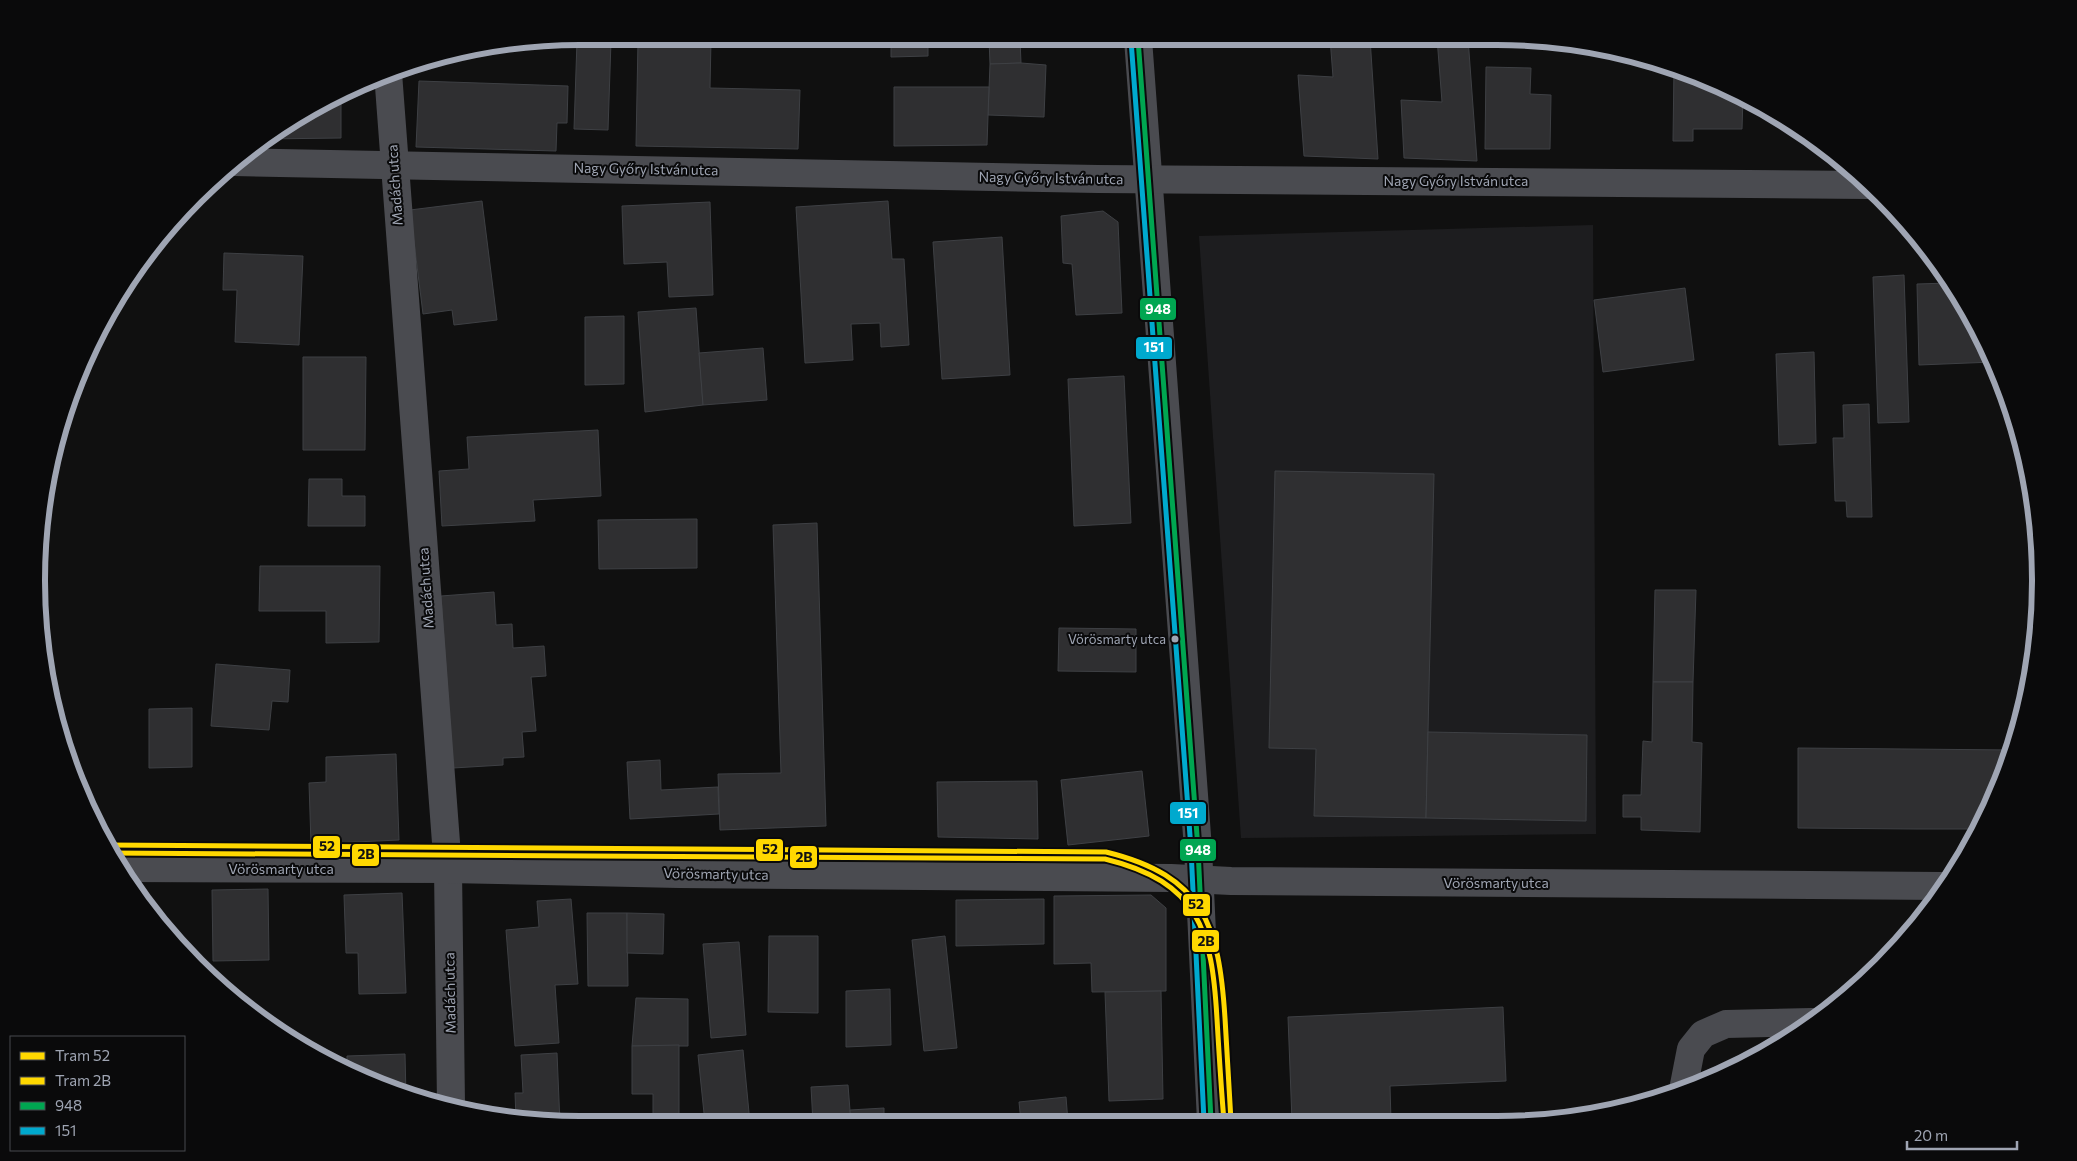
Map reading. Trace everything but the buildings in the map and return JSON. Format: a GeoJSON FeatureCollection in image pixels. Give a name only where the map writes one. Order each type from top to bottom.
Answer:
{"type":"FeatureCollection","features":[{"type":"Feature","properties":{"kind":"street"},"geometry":{"type":"LineString","coordinates":[[1138,45],[1199,879],[1211,1116]]}},
{"type":"Feature","properties":{"kind":"street","name":"Madách utca"},"geometry":{"type":"LineString","coordinates":[[388,81],[393,164],[448,869],[451,1100]]}},
{"type":"Feature","properties":{"kind":"street","name":"Nagy Győry István utca"},"geometry":{"type":"LineString","coordinates":[[247,162],[1098,180],[1857,185]]}},
{"type":"Feature","properties":{"kind":"street","name":"Vörösmarty utca"},"geometry":{"type":"LineString","coordinates":[[129,868],[448,869],[679,874],[1199,879],[1231,881],[1936,886]]}},
{"type":"Feature","properties":{"kind":"street"},"geometry":{"type":"LineString","coordinates":[[1685,1081],[1691,1049],[1703,1034],[1726,1024],[1799,1022]]}},
{"type":"Feature","properties":{"kind":"shaded area"},"geometry":{"type":"Polygon","coordinates":[[[1593,225],[1596,834],[1241,838],[1199,236],[1593,225]]]}},
{"type":"Feature","properties":{"kind":"tram line","name":"52"},"geometry":{"type":"LineString","coordinates":[[115,845],[1106,852],[1139,862],[1165,875],[1185,891],[1200,909],[1211,931],[1218,956],[1222,985],[1231,1116]]}},
{"type":"Feature","properties":{"kind":"tram line","name":"2B"},"geometry":{"type":"LineString","coordinates":[[120,853],[1105,859],[1137,869],[1161,881],[1180,896],[1194,914],[1204,935],[1211,960],[1215,988],[1224,1116]]}},
{"type":"Feature","properties":{"kind":"transit line","name":"151"},"geometry":{"type":"LineString","coordinates":[[1131,45],[1191,849],[1204,1116]]}},
{"type":"Feature","properties":{"kind":"transit line","name":"948"},"geometry":{"type":"LineString","coordinates":[[1138,45],[1198,849],[1211,1116]]}},
{"type":"Feature","properties":{"kind":"place","name":"Vörösmarty utca"},"geometry":{"type":"Point","coordinates":[1175,639]}}]}
